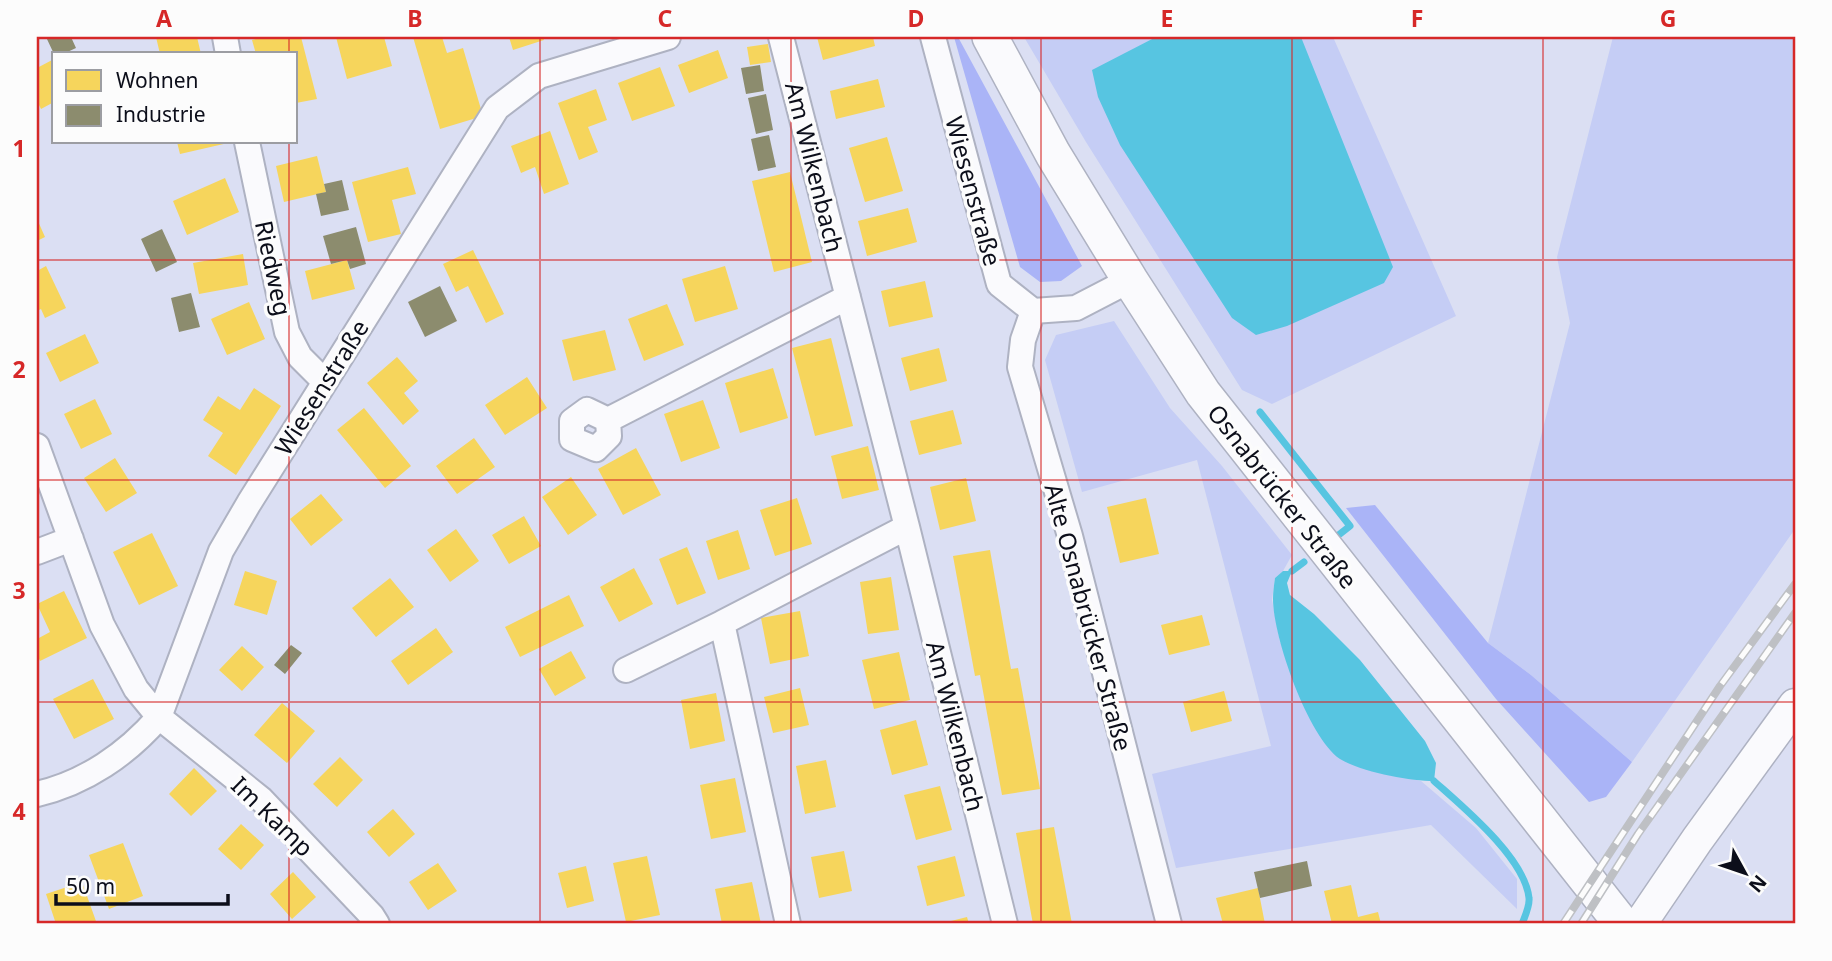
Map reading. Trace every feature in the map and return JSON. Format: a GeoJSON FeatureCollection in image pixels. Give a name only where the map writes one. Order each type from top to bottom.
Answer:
{"type":"FeatureCollection","features":[{"type":"Feature","properties":{"kind":"main road","name":"Osnabrücker Straße"},"geometry":{"type":"LineString","coordinates":[[990,37],[1053,154],[1129,280],[1203,393],[1635,922]]}},
{"type":"Feature","properties":{"kind":"street","name":"Wiesenstraße"},"geometry":{"type":"LineString","coordinates":[[37,794],[52,791],[101,768],[141,738],[159,717],[221,551],[497,108],[540,76],[668,37]]}},
{"type":"Feature","properties":{"kind":"street","name":"Am Wilkenbach"},"geometry":{"type":"LineString","coordinates":[[781,37],[907,527],[1005,924]]}},
{"type":"Feature","properties":{"kind":"street","name":"Wiesenstraße"},"geometry":{"type":"LineString","coordinates":[[933,37],[999,284],[1033,311]]}},
{"type":"Feature","properties":{"kind":"street","name":"Riedweg"},"geometry":{"type":"LineString","coordinates":[[247,144],[287,332],[300,357],[325,382]]}},
{"type":"Feature","properties":{"kind":"street"},"geometry":{"type":"LineString","coordinates":[[1033,311],[1076,308],[1129,280]]}},
{"type":"Feature","properties":{"kind":"street"},"geometry":{"type":"LineString","coordinates":[[608,420],[848,297]]}},
{"type":"Feature","properties":{"kind":"street","name":"Alte Osnabrücker Straße"},"geometry":{"type":"LineString","coordinates":[[1033,311],[1023,340],[1020,367],[1070,536],[1169,924]]}},
{"type":"Feature","properties":{"kind":"street","name":"Im Kamp"},"geometry":{"type":"LineString","coordinates":[[37,446],[102,625],[136,689],[159,717],[261,799],[377,924]]}},
{"type":"Feature","properties":{"kind":"street"},"geometry":{"type":"LineString","coordinates":[[626,670],[907,527]]}},
{"type":"Feature","properties":{"kind":"street"},"geometry":{"type":"LineString","coordinates":[[37,552],[71,539]]}},
{"type":"Feature","properties":{"kind":"street"},"geometry":{"type":"LineString","coordinates":[[722,623],[788,924]]}},
{"type":"Feature","properties":{"kind":"street"},"geometry":{"type":"LineString","coordinates":[[1635,922],[1795,705]]}},
{"type":"Feature","properties":{"kind":"shaded area"},"geometry":{"type":"Polygon","coordinates":[[[954,37],[958,37],[1082,266],[1061,281],[1040,282],[1020,267],[954,37]]]}},
{"type":"Feature","properties":{"kind":"shaded area"},"geometry":{"type":"Polygon","coordinates":[[[1024,37],[1333,37],[1456,316],[1272,404],[1242,390],[1086,142],[1024,37]]]}},
{"type":"Feature","properties":{"kind":"shaded area"},"geometry":{"type":"Polygon","coordinates":[[[1156,37],[1301,37],[1393,267],[1384,283],[1287,326],[1256,335],[1232,318],[1120,145],[1098,97],[1092,70],[1156,37]]]}},
{"type":"Feature","properties":{"kind":"shaded area"},"geometry":{"type":"Polygon","coordinates":[[[1613,37],[1795,37],[1795,529],[1632,762],[1531,675],[1488,643],[1570,323],[1557,257],[1613,37]]]}},
{"type":"Feature","properties":{"kind":"shaded area"},"geometry":{"type":"Polygon","coordinates":[[[1114,321],[1170,408],[1222,466],[1292,555],[1283,571],[1275,578],[1272,600],[1280,642],[1360,767],[1421,781],[1476,828],[1517,879],[1517,909],[1431,825],[1176,868],[1152,774],[1271,746],[1197,460],[1082,492],[1045,360],[1056,335],[1114,321]]]}},
{"type":"Feature","properties":{"kind":"shaded area"},"geometry":{"type":"Polygon","coordinates":[[[1375,505],[1488,643],[1531,675],[1632,762],[1606,797],[1589,802],[1496,699],[1346,508],[1375,505]]]}},
{"type":"Feature","properties":{"kind":"shaded area"},"geometry":{"type":"Polygon","coordinates":[[[1283,571],[1292,571],[1287,583],[1290,595],[1314,614],[1360,660],[1425,741],[1436,763],[1434,781],[1399,777],[1360,768],[1340,759],[1328,747],[1316,730],[1294,685],[1279,637],[1273,594],[1275,578],[1283,571]]]}},
{"type":"Feature","properties":{"kind":"building: Wohnen"},"geometry":{"type":"Polygon","coordinates":[[[156,37],[197,37],[201,52],[160,52],[156,37]]]}},
{"type":"Feature","properties":{"kind":"building: Wohnen"},"geometry":{"type":"Polygon","coordinates":[[[263,37],[301,37],[317,99],[298,103],[298,52],[255,52],[252,40],[263,37]]]}},
{"type":"Feature","properties":{"kind":"building: Wohnen"},"geometry":{"type":"Polygon","coordinates":[[[336,37],[384,37],[392,66],[347,79],[336,37]]]}},
{"type":"Feature","properties":{"kind":"building: Wohnen"},"geometry":{"type":"Polygon","coordinates":[[[413,37],[442,37],[447,53],[463,48],[483,116],[440,129],[413,37]]]}},
{"type":"Feature","properties":{"kind":"building: Wohnen"},"geometry":{"type":"Polygon","coordinates":[[[509,37],[543,37],[544,40],[513,50],[509,37]]]}},
{"type":"Feature","properties":{"kind":"building: Wohnen"},"geometry":{"type":"Polygon","coordinates":[[[817,37],[873,37],[875,46],[823,60],[817,37]]]}},
{"type":"Feature","properties":{"kind":"building: Wohnen"},"geometry":{"type":"Polygon","coordinates":[[[768,44],[771,62],[750,65],[747,47],[768,44]]]}},
{"type":"Feature","properties":{"kind":"building: Wohnen"},"geometry":{"type":"Polygon","coordinates":[[[718,50],[728,78],[689,93],[678,65],[718,50]]]}},
{"type":"Feature","properties":{"kind":"building: Wohnen"},"geometry":{"type":"Polygon","coordinates":[[[52,60],[52,103],[41,109],[37,101],[37,68],[52,60]]]}},
{"type":"Feature","properties":{"kind":"building: Wohnen"},"geometry":{"type":"Polygon","coordinates":[[[660,67],[675,106],[632,121],[618,83],[660,67]]]}},
{"type":"Feature","properties":{"kind":"building: Wohnen"},"geometry":{"type":"Polygon","coordinates":[[[878,79],[885,107],[836,119],[830,91],[878,79]]]}},
{"type":"Feature","properties":{"kind":"building: Wohnen"},"geometry":{"type":"Polygon","coordinates":[[[596,89],[607,120],[588,127],[598,152],[579,160],[558,103],[596,89]]]}},
{"type":"Feature","properties":{"kind":"building: Wohnen"},"geometry":{"type":"Polygon","coordinates":[[[550,131],[569,184],[544,194],[535,167],[521,173],[511,146],[550,131]]]}},
{"type":"Feature","properties":{"kind":"building: Wohnen"},"geometry":{"type":"Polygon","coordinates":[[[887,137],[903,191],[865,202],[849,148],[887,137]]]}},
{"type":"Feature","properties":{"kind":"building: Wohnen"},"geometry":{"type":"Polygon","coordinates":[[[178,144],[224,144],[180,154],[178,144]]]}},
{"type":"Feature","properties":{"kind":"building: Wohnen"},"geometry":{"type":"Polygon","coordinates":[[[317,156],[326,192],[284,202],[276,166],[317,156]]]}},
{"type":"Feature","properties":{"kind":"building: Wohnen"},"geometry":{"type":"Polygon","coordinates":[[[408,167],[416,194],[392,200],[401,234],[368,242],[352,182],[408,167]]]}},
{"type":"Feature","properties":{"kind":"building: Wohnen"},"geometry":{"type":"Polygon","coordinates":[[[790,172],[812,262],[774,272],[752,181],[790,172]]]}},
{"type":"Feature","properties":{"kind":"building: Wohnen"},"geometry":{"type":"Polygon","coordinates":[[[225,178],[239,212],[187,235],[173,201],[225,178]]]}},
{"type":"Feature","properties":{"kind":"building: Wohnen"},"geometry":{"type":"Polygon","coordinates":[[[908,208],[917,242],[867,256],[858,221],[908,208]]]}},
{"type":"Feature","properties":{"kind":"building: Wohnen"},"geometry":{"type":"Polygon","coordinates":[[[37,219],[45,237],[37,241],[37,219]]]}},
{"type":"Feature","properties":{"kind":"building: Wohnen"},"geometry":{"type":"Polygon","coordinates":[[[473,250],[504,314],[486,323],[468,286],[456,292],[443,264],[473,250]]]}},
{"type":"Feature","properties":{"kind":"building: Wohnen"},"geometry":{"type":"Polygon","coordinates":[[[243,254],[248,285],[199,294],[193,263],[243,254]]]}},
{"type":"Feature","properties":{"kind":"building: Wohnen"},"geometry":{"type":"Polygon","coordinates":[[[347,260],[355,289],[312,300],[305,271],[347,260]]]}},
{"type":"Feature","properties":{"kind":"building: Wohnen"},"geometry":{"type":"Polygon","coordinates":[[[46,266],[66,308],[45,318],[41,309],[37,311],[37,271],[46,266]]]}},
{"type":"Feature","properties":{"kind":"building: Wohnen"},"geometry":{"type":"Polygon","coordinates":[[[725,266],[738,309],[695,322],[682,279],[725,266]]]}},
{"type":"Feature","properties":{"kind":"building: Wohnen"},"geometry":{"type":"Polygon","coordinates":[[[925,281],[933,317],[889,327],[881,291],[925,281]]]}},
{"type":"Feature","properties":{"kind":"building: Wohnen"},"geometry":{"type":"Polygon","coordinates":[[[249,302],[265,339],[227,355],[211,319],[249,302]]]}},
{"type":"Feature","properties":{"kind":"building: Wohnen"},"geometry":{"type":"Polygon","coordinates":[[[667,304],[684,345],[644,361],[628,319],[667,304]]]}},
{"type":"Feature","properties":{"kind":"building: Wohnen"},"geometry":{"type":"Polygon","coordinates":[[[605,330],[616,370],[573,381],[562,340],[605,330]]]}},
{"type":"Feature","properties":{"kind":"building: Wohnen"},"geometry":{"type":"Polygon","coordinates":[[[85,334],[99,363],[60,382],[46,353],[85,334]]]}},
{"type":"Feature","properties":{"kind":"building: Wohnen"},"geometry":{"type":"Polygon","coordinates":[[[831,338],[853,426],[815,436],[792,348],[831,338]]]}},
{"type":"Feature","properties":{"kind":"building: Wohnen"},"geometry":{"type":"Polygon","coordinates":[[[939,348],[947,381],[910,391],[901,358],[939,348]]]}},
{"type":"Feature","properties":{"kind":"building: Wohnen"},"geometry":{"type":"Polygon","coordinates":[[[397,357],[418,381],[404,393],[419,411],[403,425],[367,383],[397,357]]]}},
{"type":"Feature","properties":{"kind":"building: Wohnen"},"geometry":{"type":"Polygon","coordinates":[[[773,368],[788,418],[740,433],[725,383],[773,368]]]}},
{"type":"Feature","properties":{"kind":"building: Wohnen"},"geometry":{"type":"Polygon","coordinates":[[[527,377],[547,408],[505,435],[485,405],[527,377]]]}},
{"type":"Feature","properties":{"kind":"building: Wohnen"},"geometry":{"type":"Polygon","coordinates":[[[254,388],[281,406],[236,475],[208,456],[223,433],[203,420],[218,396],[240,410],[254,388]]]}},
{"type":"Feature","properties":{"kind":"building: Wohnen"},"geometry":{"type":"Polygon","coordinates":[[[95,399],[112,434],[81,449],[64,414],[95,399]]]}},
{"type":"Feature","properties":{"kind":"building: Wohnen"},"geometry":{"type":"Polygon","coordinates":[[[703,400],[720,448],[681,462],[664,414],[703,400]]]}},
{"type":"Feature","properties":{"kind":"building: Wohnen"},"geometry":{"type":"Polygon","coordinates":[[[364,408],[411,466],[385,488],[337,430],[364,408]]]}},
{"type":"Feature","properties":{"kind":"building: Wohnen"},"geometry":{"type":"Polygon","coordinates":[[[953,410],[962,444],[919,455],[910,421],[953,410]]]}},
{"type":"Feature","properties":{"kind":"building: Wohnen"},"geometry":{"type":"Polygon","coordinates":[[[474,438],[495,467],[457,494],[436,466],[474,438]]]}},
{"type":"Feature","properties":{"kind":"building: Wohnen"},"geometry":{"type":"Polygon","coordinates":[[[868,446],[879,490],[842,499],[831,456],[868,446]]]}},
{"type":"Feature","properties":{"kind":"building: Wohnen"},"geometry":{"type":"Polygon","coordinates":[[[636,448],[661,495],[623,515],[598,469],[636,448]]]}},
{"type":"Feature","properties":{"kind":"building: Wohnen"},"geometry":{"type":"Polygon","coordinates":[[[115,458],[137,493],[106,512],[84,478],[115,458]]]}},
{"type":"Feature","properties":{"kind":"building: Wohnen"},"geometry":{"type":"Polygon","coordinates":[[[571,477],[597,515],[568,535],[542,497],[571,477]]]}},
{"type":"Feature","properties":{"kind":"building: Wohnen"},"geometry":{"type":"Polygon","coordinates":[[[966,478],[976,521],[940,530],[930,487],[966,478]]]}},
{"type":"Feature","properties":{"kind":"building: Wohnen"},"geometry":{"type":"Polygon","coordinates":[[[321,494],[343,520],[311,546],[290,519],[321,494]]]}},
{"type":"Feature","properties":{"kind":"building: Wohnen"},"geometry":{"type":"Polygon","coordinates":[[[797,498],[812,544],[775,556],[760,510],[797,498]]]}},
{"type":"Feature","properties":{"kind":"building: Wohnen"},"geometry":{"type":"Polygon","coordinates":[[[1146,498],[1159,554],[1120,563],[1107,507],[1146,498]]]}},
{"type":"Feature","properties":{"kind":"building: Wohnen"},"geometry":{"type":"Polygon","coordinates":[[[524,516],[541,546],[509,564],[492,535],[524,516]]]}},
{"type":"Feature","properties":{"kind":"building: Wohnen"},"geometry":{"type":"Polygon","coordinates":[[[456,529],[479,561],[450,582],[427,550],[456,529]]]}},
{"type":"Feature","properties":{"kind":"building: Wohnen"},"geometry":{"type":"Polygon","coordinates":[[[738,530],[750,569],[718,580],[706,541],[738,530]]]}},
{"type":"Feature","properties":{"kind":"building: Wohnen"},"geometry":{"type":"Polygon","coordinates":[[[152,533],[178,586],[139,605],[113,552],[152,533]]]}},
{"type":"Feature","properties":{"kind":"building: Wohnen"},"geometry":{"type":"Polygon","coordinates":[[[687,547],[706,593],[677,605],[659,559],[687,547]]]}},
{"type":"Feature","properties":{"kind":"building: Wohnen"},"geometry":{"type":"Polygon","coordinates":[[[990,550],[1011,669],[1018,668],[1040,789],[1002,795],[980,675],[975,676],[953,556],[990,550]]]}},
{"type":"Feature","properties":{"kind":"building: Wohnen"},"geometry":{"type":"Polygon","coordinates":[[[634,568],[653,604],[619,622],[600,587],[634,568]]]}},
{"type":"Feature","properties":{"kind":"building: Wohnen"},"geometry":{"type":"Polygon","coordinates":[[[245,571],[277,581],[267,615],[234,605],[245,571]]]}},
{"type":"Feature","properties":{"kind":"building: Wohnen"},"geometry":{"type":"Polygon","coordinates":[[[891,577],[899,630],[868,634],[860,582],[891,577]]]}},
{"type":"Feature","properties":{"kind":"building: Wohnen"},"geometry":{"type":"Polygon","coordinates":[[[390,578],[414,607],[376,637],[352,608],[390,578]]]}},
{"type":"Feature","properties":{"kind":"building: Wohnen"},"geometry":{"type":"Polygon","coordinates":[[[64,591],[87,638],[40,661],[37,639],[50,632],[37,604],[64,591]]]}},
{"type":"Feature","properties":{"kind":"building: Wohnen"},"geometry":{"type":"Polygon","coordinates":[[[569,595],[584,626],[520,657],[505,627],[569,595]]]}},
{"type":"Feature","properties":{"kind":"building: Wohnen"},"geometry":{"type":"Polygon","coordinates":[[[800,611],[809,656],[770,664],[761,618],[800,611]]]}},
{"type":"Feature","properties":{"kind":"building: Wohnen"},"geometry":{"type":"Polygon","coordinates":[[[1202,615],[1210,645],[1169,655],[1161,625],[1202,615]]]}},
{"type":"Feature","properties":{"kind":"building: Wohnen"},"geometry":{"type":"Polygon","coordinates":[[[436,628],[453,652],[408,685],[391,661],[436,628]]]}},
{"type":"Feature","properties":{"kind":"building: Wohnen"},"geometry":{"type":"Polygon","coordinates":[[[242,646],[264,667],[242,691],[219,670],[242,646]]]}},
{"type":"Feature","properties":{"kind":"building: Wohnen"},"geometry":{"type":"Polygon","coordinates":[[[571,651],[586,678],[555,696],[539,669],[571,651]]]}},
{"type":"Feature","properties":{"kind":"building: Wohnen"},"geometry":{"type":"Polygon","coordinates":[[[899,652],[910,700],[874,709],[862,660],[899,652]]]}},
{"type":"Feature","properties":{"kind":"building: Wohnen"},"geometry":{"type":"Polygon","coordinates":[[[93,679],[114,719],[74,739],[53,699],[93,679]]]}},
{"type":"Feature","properties":{"kind":"building: Wohnen"},"geometry":{"type":"Polygon","coordinates":[[[800,688],[809,725],[773,733],[764,697],[800,688]]]}},
{"type":"Feature","properties":{"kind":"building: Wohnen"},"geometry":{"type":"Polygon","coordinates":[[[1224,691],[1232,721],[1191,732],[1183,702],[1224,691]]]}},
{"type":"Feature","properties":{"kind":"building: Wohnen"},"geometry":{"type":"Polygon","coordinates":[[[716,693],[725,741],[690,749],[681,700],[716,693]]]}},
{"type":"Feature","properties":{"kind":"building: Wohnen"},"geometry":{"type":"Polygon","coordinates":[[[282,703],[315,731],[287,763],[254,735],[282,703]]]}},
{"type":"Feature","properties":{"kind":"building: Wohnen"},"geometry":{"type":"Polygon","coordinates":[[[916,720],[928,765],[892,775],[880,730],[916,720]]]}},
{"type":"Feature","properties":{"kind":"building: Wohnen"},"geometry":{"type":"Polygon","coordinates":[[[340,757],[363,780],[337,807],[313,784],[340,757]]]}},
{"type":"Feature","properties":{"kind":"building: Wohnen"},"geometry":{"type":"Polygon","coordinates":[[[826,760],[836,807],[805,814],[796,766],[826,760]]]}},
{"type":"Feature","properties":{"kind":"building: Wohnen"},"geometry":{"type":"Polygon","coordinates":[[[194,768],[217,791],[191,816],[169,794],[194,768]]]}},
{"type":"Feature","properties":{"kind":"building: Wohnen"},"geometry":{"type":"Polygon","coordinates":[[[735,778],[746,832],[711,839],[700,785],[735,778]]]}},
{"type":"Feature","properties":{"kind":"building: Wohnen"},"geometry":{"type":"Polygon","coordinates":[[[940,786],[952,830],[916,840],[904,795],[940,786]]]}},
{"type":"Feature","properties":{"kind":"building: Wohnen"},"geometry":{"type":"Polygon","coordinates":[[[393,809],[415,834],[389,857],[367,832],[393,809]]]}},
{"type":"Feature","properties":{"kind":"building: Wohnen"},"geometry":{"type":"Polygon","coordinates":[[[241,824],[264,845],[241,870],[218,849],[241,824]]]}},
{"type":"Feature","properties":{"kind":"building: Wohnen"},"geometry":{"type":"Polygon","coordinates":[[[1054,827],[1072,924],[1033,924],[1016,833],[1054,827]]]}},
{"type":"Feature","properties":{"kind":"building: Wohnen"},"geometry":{"type":"Polygon","coordinates":[[[123,843],[143,896],[109,909],[89,855],[123,843]]]}},
{"type":"Feature","properties":{"kind":"building: Wohnen"},"geometry":{"type":"Polygon","coordinates":[[[844,851],[852,891],[819,898],[811,857],[844,851]]]}},
{"type":"Feature","properties":{"kind":"building: Wohnen"},"geometry":{"type":"Polygon","coordinates":[[[647,856],[660,915],[626,922],[613,863],[647,856]]]}},
{"type":"Feature","properties":{"kind":"building: Wohnen"},"geometry":{"type":"Polygon","coordinates":[[[955,856],[965,896],[927,906],[917,866],[955,856]]]}},
{"type":"Feature","properties":{"kind":"building: Wohnen"},"geometry":{"type":"Polygon","coordinates":[[[438,863],[457,891],[428,910],[409,882],[438,863]]]}},
{"type":"Feature","properties":{"kind":"building: Wohnen"},"geometry":{"type":"Polygon","coordinates":[[[586,866],[594,901],[567,908],[558,873],[586,866]]]}},
{"type":"Feature","properties":{"kind":"building: Wohnen"},"geometry":{"type":"Polygon","coordinates":[[[293,872],[316,897],[292,919],[270,894],[293,872]]]}},
{"type":"Feature","properties":{"kind":"building: Wohnen"},"geometry":{"type":"Polygon","coordinates":[[[82,882],[97,924],[56,924],[46,894],[82,882]]]}},
{"type":"Feature","properties":{"kind":"building: Wohnen"},"geometry":{"type":"Polygon","coordinates":[[[752,882],[761,924],[722,924],[715,889],[752,882]]]}},
{"type":"Feature","properties":{"kind":"building: Wohnen"},"geometry":{"type":"Polygon","coordinates":[[[1351,885],[1358,917],[1378,912],[1381,924],[1332,924],[1324,891],[1351,885]]]}},
{"type":"Feature","properties":{"kind":"building: Wohnen"},"geometry":{"type":"Polygon","coordinates":[[[1258,888],[1265,924],[1223,924],[1216,898],[1258,888]]]}},
{"type":"Feature","properties":{"kind":"building: Wohnen"},"geometry":{"type":"Polygon","coordinates":[[[967,917],[969,924],[943,924],[943,923],[967,917]]]}},
{"type":"Feature","properties":{"kind":"building: Industrie"},"geometry":{"type":"Polygon","coordinates":[[[46,37],[71,37],[76,48],[67,52],[53,52],[46,37]]]}},
{"type":"Feature","properties":{"kind":"building: Industrie"},"geometry":{"type":"Polygon","coordinates":[[[760,65],[764,91],[746,94],[741,68],[760,65]]]}},
{"type":"Feature","properties":{"kind":"building: Industrie"},"geometry":{"type":"Polygon","coordinates":[[[766,94],[773,130],[756,134],[748,98],[766,94]]]}},
{"type":"Feature","properties":{"kind":"building: Industrie"},"geometry":{"type":"Polygon","coordinates":[[[769,135],[776,167],[758,171],[751,139],[769,135]]]}},
{"type":"Feature","properties":{"kind":"building: Industrie"},"geometry":{"type":"Polygon","coordinates":[[[342,180],[349,210],[321,216],[316,194],[326,192],[324,184],[342,180]]]}},
{"type":"Feature","properties":{"kind":"building: Industrie"},"geometry":{"type":"Polygon","coordinates":[[[356,227],[366,264],[350,269],[347,260],[331,264],[323,236],[356,227]]]}},
{"type":"Feature","properties":{"kind":"building: Industrie"},"geometry":{"type":"Polygon","coordinates":[[[162,229],[177,262],[156,272],[141,239],[162,229]]]}},
{"type":"Feature","properties":{"kind":"building: Industrie"},"geometry":{"type":"Polygon","coordinates":[[[440,286],[457,321],[425,337],[408,302],[440,286]]]}},
{"type":"Feature","properties":{"kind":"building: Industrie"},"geometry":{"type":"Polygon","coordinates":[[[191,293],[200,327],[179,332],[171,298],[191,293]]]}},
{"type":"Feature","properties":{"kind":"building: Industrie"},"geometry":{"type":"Polygon","coordinates":[[[291,645],[302,653],[285,674],[274,665],[291,645]]]}},
{"type":"Feature","properties":{"kind":"building: Industrie"},"geometry":{"type":"Polygon","coordinates":[[[1307,861],[1312,886],[1260,898],[1254,872],[1307,861]]]}},
{"type":"Feature","properties":{"kind":"waterway"},"geometry":{"type":"LineString","coordinates":[[1260,412],[1350,526],[1336,537]]}},
{"type":"Feature","properties":{"kind":"waterway"},"geometry":{"type":"LineString","coordinates":[[1292,571],[1304,562]]}},
{"type":"Feature","properties":{"kind":"waterway"},"geometry":{"type":"LineString","coordinates":[[1434,781],[1491,834],[1517,866],[1529,898],[1522,924]]}},
{"type":"Feature","properties":{"kind":"railway"},"geometry":{"type":"LineString","coordinates":[[1563,924],[1720,686],[1795,584]]}},
{"type":"Feature","properties":{"kind":"railway"},"geometry":{"type":"LineString","coordinates":[[1581,924],[1638,834],[1795,613]]}}]}
